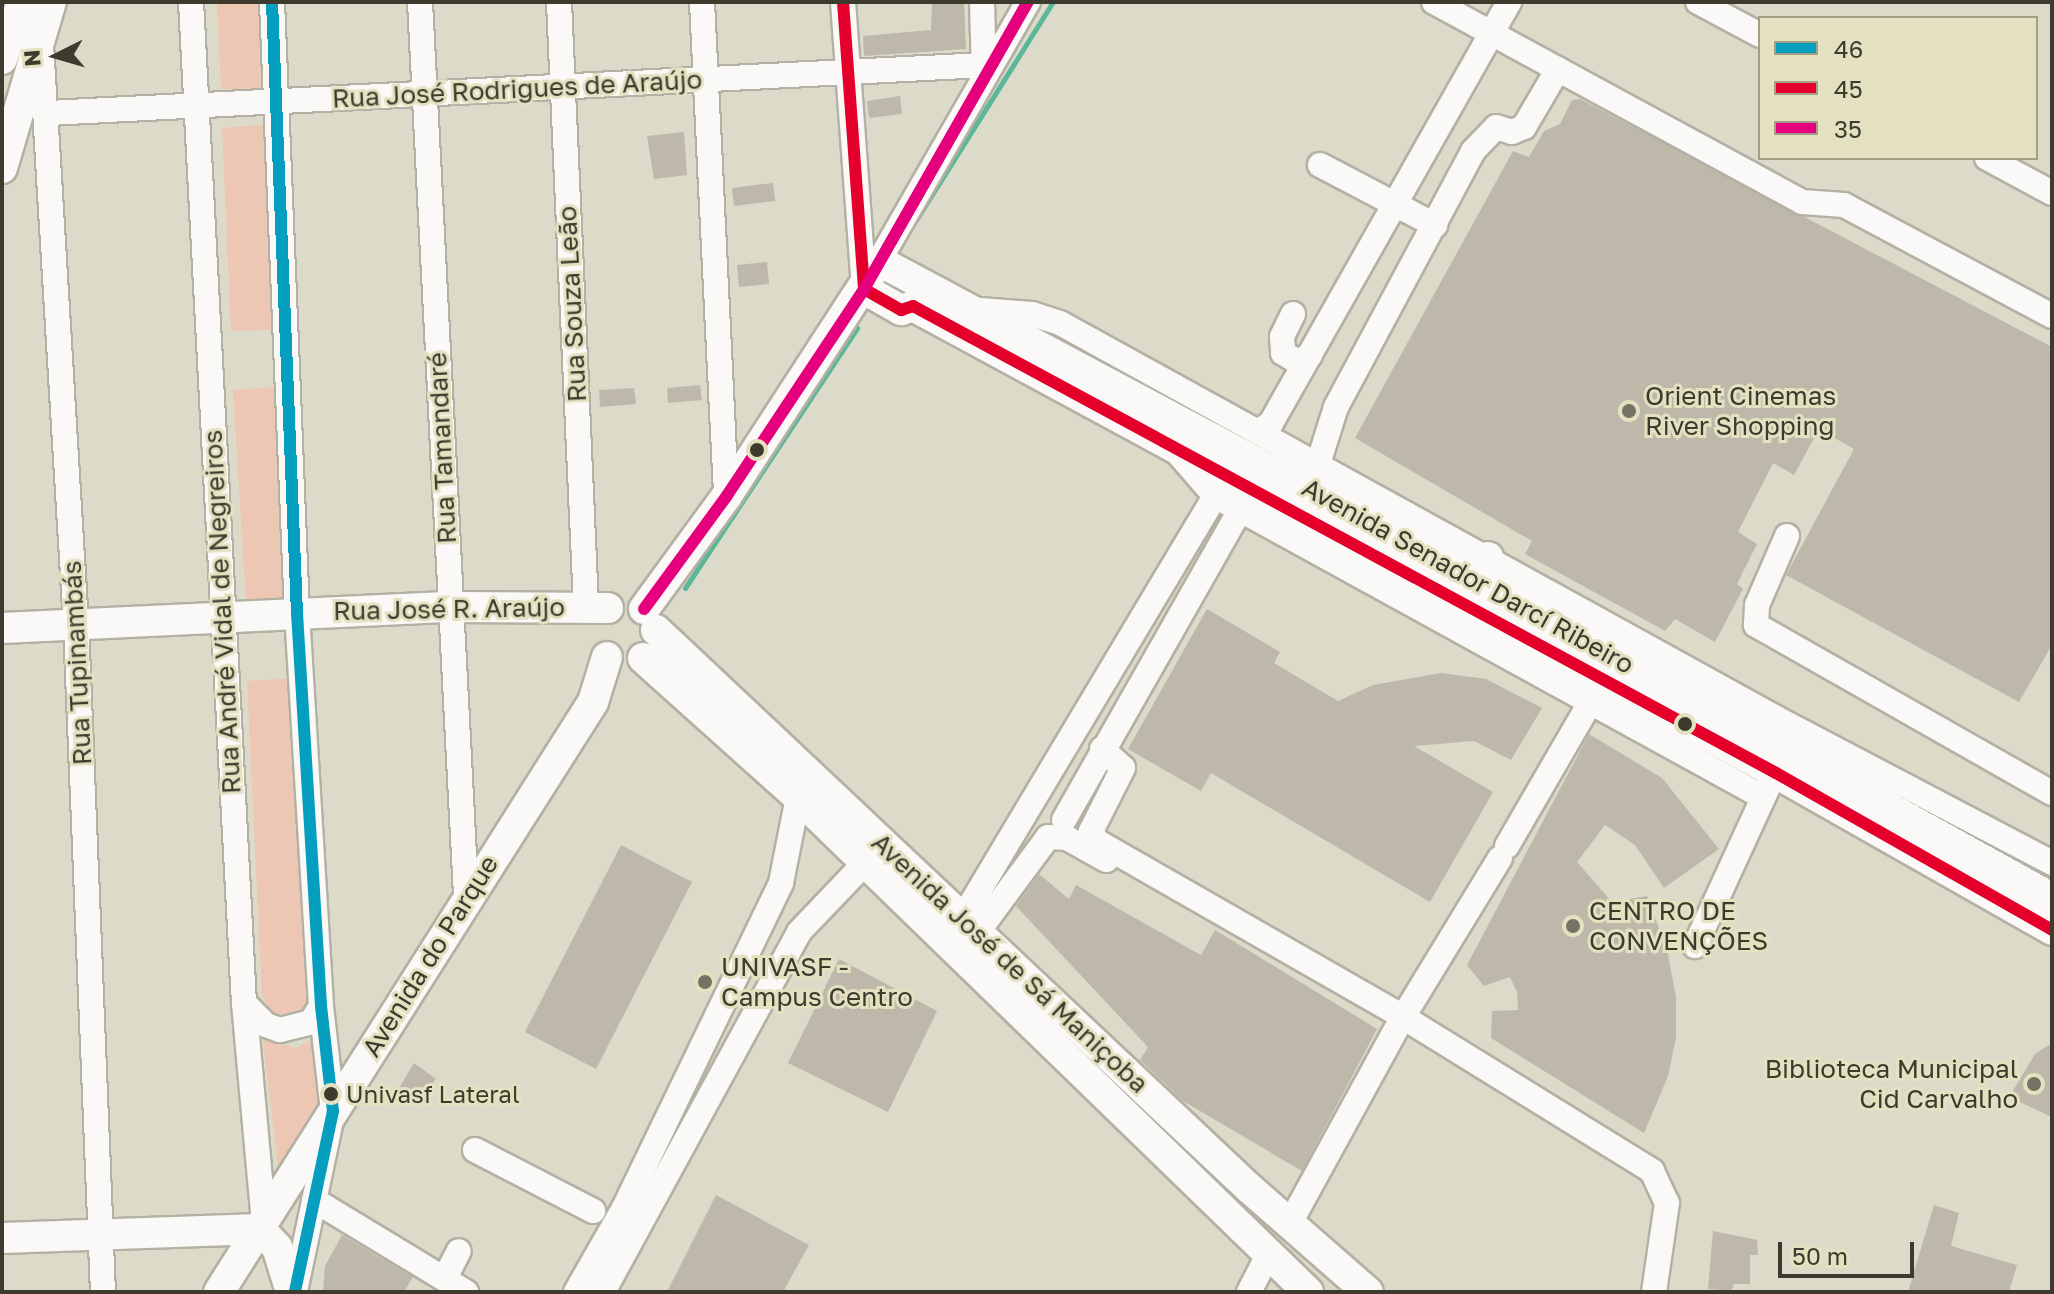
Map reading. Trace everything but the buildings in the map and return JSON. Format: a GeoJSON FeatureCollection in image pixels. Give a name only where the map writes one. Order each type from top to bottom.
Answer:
{"type":"FeatureCollection","features":[{"type":"Feature","properties":{"kind":"main road"},"geometry":{"type":"LineString","coordinates":[[2,59],[22,2]]}},
{"type":"Feature","properties":{"kind":"main road"},"geometry":{"type":"LineString","coordinates":[[2,168],[51,2]]}},
{"type":"Feature","properties":{"kind":"main road"},"geometry":{"type":"LineString","coordinates":[[650,619],[626,603],[597,607],[596,630],[607,657],[625,664],[643,658],[653,646],[650,619],[726,497],[864,289],[879,261]]}},
{"type":"Feature","properties":{"kind":"main road","name":"Avenida Senador Darcí Ribeiro"},"geometry":{"type":"LineString","coordinates":[[879,261],[913,299],[980,310],[1494,589],[1776,774],[2052,898]]}},
{"type":"Feature","properties":{"kind":"main road"},"geometry":{"type":"LineString","coordinates":[[864,289],[913,299],[1597,690],[1776,774],[2052,930]]}},
{"type":"Feature","properties":{"kind":"main road"},"geometry":{"type":"LineString","coordinates":[[840,325],[867,309],[913,299]]}},
{"type":"Feature","properties":{"kind":"main road"},"geometry":{"type":"LineString","coordinates":[[1488,557],[1494,589]]}},
{"type":"Feature","properties":{"kind":"main road","name":"Rua José R. Araújo"},"geometry":{"type":"LineString","coordinates":[[2,628],[451,607],[597,607]]}},
{"type":"Feature","properties":{"kind":"main road","name":"Avenida José de Sá Maniçoba"},"geometry":{"type":"LineString","coordinates":[[650,619],[970,926],[1290,1223],[1354,1287]]}},
{"type":"Feature","properties":{"kind":"main road","name":"Avenida do Parque"},"geometry":{"type":"LineString","coordinates":[[219,1292],[466,895],[593,702],[607,657]]}},
{"type":"Feature","properties":{"kind":"main road","name":"Avenida José de Sá Maniçoba"},"geometry":{"type":"LineString","coordinates":[[643,658],[798,797],[1308,1292]]}},
{"type":"Feature","properties":{"kind":"main road"},"geometry":{"type":"LineString","coordinates":[[1269,1253],[1290,1223]]}},
{"type":"Feature","properties":{"kind":"main road"},"geometry":{"type":"LineString","coordinates":[[2,1238],[262,1225],[277,1247],[293,1292]]}},
{"type":"Feature","properties":{"kind":"street","name":"Rua André Vidal de Negreiros"},"geometry":{"type":"LineString","coordinates":[[191,2],[244,1003],[262,1225]]}},
{"type":"Feature","properties":{"kind":"street"},"geometry":{"type":"LineString","coordinates":[[272,2],[297,613],[321,1006],[333,1111],[293,1292]]}},
{"type":"Feature","properties":{"kind":"street","name":"Rua Tamandaré"},"geometry":{"type":"LineString","coordinates":[[420,2],[466,895]]}},
{"type":"Feature","properties":{"kind":"street","name":"Rua Souza Leão"},"geometry":{"type":"LineString","coordinates":[[559,2],[562,89],[597,607]]}},
{"type":"Feature","properties":{"kind":"street"},"geometry":{"type":"LineString","coordinates":[[702,2],[726,497]]}},
{"type":"Feature","properties":{"kind":"street"},"geometry":{"type":"LineString","coordinates":[[843,2],[864,289]]}},
{"type":"Feature","properties":{"kind":"street"},"geometry":{"type":"LineString","coordinates":[[982,2],[984,69]]}},
{"type":"Feature","properties":{"kind":"street"},"geometry":{"type":"LineString","coordinates":[[879,261],[984,69],[1028,2]]}},
{"type":"Feature","properties":{"kind":"street"},"geometry":{"type":"LineString","coordinates":[[1434,2],[1802,202],[1844,205],[2052,316]]}},
{"type":"Feature","properties":{"kind":"street"},"geometry":{"type":"LineString","coordinates":[[1258,432],[1271,423],[1509,2]]}},
{"type":"Feature","properties":{"kind":"street"},"geometry":{"type":"LineString","coordinates":[[1698,2],[1758,34]]}},
{"type":"Feature","properties":{"kind":"street","name":"Rua Tupinambás"},"geometry":{"type":"LineString","coordinates":[[40,35],[49,113],[76,624],[103,1292]]}},
{"type":"Feature","properties":{"kind":"street","name":"Rua José Rodrigues de Araújo"},"geometry":{"type":"LineString","coordinates":[[49,113],[562,89],[706,79],[984,69]]}},
{"type":"Feature","properties":{"kind":"street"},"geometry":{"type":"LineString","coordinates":[[1318,464],[1336,407],[1473,151],[1496,127],[1512,132],[1524,127],[1558,69]]}},
{"type":"Feature","properties":{"kind":"street"},"geometry":{"type":"LineString","coordinates":[[1991,160],[2052,193]]}},
{"type":"Feature","properties":{"kind":"street"},"geometry":{"type":"LineString","coordinates":[[1320,165],[1435,225]]}},
{"type":"Feature","properties":{"kind":"street"},"geometry":{"type":"LineString","coordinates":[[980,310],[1032,314],[1060,323],[1776,718],[2052,863]]}},
{"type":"Feature","properties":{"kind":"street"},"geometry":{"type":"LineString","coordinates":[[1293,314],[1282,337],[1283,353],[1298,362],[1310,355]]}},
{"type":"Feature","properties":{"kind":"street"},"geometry":{"type":"LineString","coordinates":[[1173,448],[1215,496],[1597,690],[1504,852],[1403,1017],[1290,1223]]}},
{"type":"Feature","properties":{"kind":"street"},"geometry":{"type":"LineString","coordinates":[[970,926],[1215,496]]}},
{"type":"Feature","properties":{"kind":"street"},"geometry":{"type":"LineString","coordinates":[[1064,820],[1241,508]]}},
{"type":"Feature","properties":{"kind":"street"},"geometry":{"type":"LineString","coordinates":[[1787,536],[1757,605],[1756,625],[2052,793]]}},
{"type":"Feature","properties":{"kind":"street"},"geometry":{"type":"LineString","coordinates":[[1102,749],[1123,768],[1091,831],[1096,841],[1403,1017],[1652,1171],[1667,1203],[1654,1292]]}},
{"type":"Feature","properties":{"kind":"street"},"geometry":{"type":"LineString","coordinates":[[1695,946],[1776,774]]}},
{"type":"Feature","properties":{"kind":"street"},"geometry":{"type":"LineString","coordinates":[[576,1292],[624,1208],[781,883],[798,797]]}},
{"type":"Feature","properties":{"kind":"street"},"geometry":{"type":"LineString","coordinates":[[970,926],[1054,834],[1131,875]]}},
{"type":"Feature","properties":{"kind":"street"},"geometry":{"type":"LineString","coordinates":[[603,1292],[799,932],[866,862]]}},
{"type":"Feature","properties":{"kind":"street"},"geometry":{"type":"LineString","coordinates":[[244,1003],[266,1025],[280,1030],[311,1022],[321,1006]]}},
{"type":"Feature","properties":{"kind":"street"},"geometry":{"type":"LineString","coordinates":[[475,1150],[593,1211]]}},
{"type":"Feature","properties":{"kind":"street"},"geometry":{"type":"LineString","coordinates":[[314,1200],[466,1292]]}},
{"type":"Feature","properties":{"kind":"street"},"geometry":{"type":"LineString","coordinates":[[445,1278],[459,1251]]}},
{"type":"Feature","properties":{"kind":"street"},"geometry":{"type":"LineString","coordinates":[[1249,1292],[1269,1253]]}},
{"type":"Feature","properties":{"kind":"shaded area"},"geometry":{"type":"Polygon","coordinates":[[[217,2],[269,2],[275,89],[221,89],[217,2]]]}},
{"type":"Feature","properties":{"kind":"shaded area"},"geometry":{"type":"Polygon","coordinates":[[[271,124],[286,329],[231,331],[222,128],[271,124]]]}},
{"type":"Feature","properties":{"kind":"shaded area"},"geometry":{"type":"Polygon","coordinates":[[[288,386],[298,604],[246,603],[233,390],[288,386]]]}},
{"type":"Feature","properties":{"kind":"shaded area"},"geometry":{"type":"Polygon","coordinates":[[[302,678],[317,990],[308,1005],[292,1015],[272,1013],[262,995],[247,681],[302,678]]]}},
{"type":"Feature","properties":{"kind":"shaded area"},"geometry":{"type":"Polygon","coordinates":[[[318,1036],[324,1108],[279,1175],[263,1040],[296,1048],[318,1036]]]}},
{"type":"Feature","properties":{"kind":"waterway"},"geometry":{"type":"LineString","coordinates":[[916,220],[1053,2]]}},
{"type":"Feature","properties":{"kind":"waterway"},"geometry":{"type":"LineString","coordinates":[[685,588],[857,328]]}},
{"type":"Feature","properties":{"kind":"transit line","name":"46"},"geometry":{"type":"LineString","coordinates":[[272,2],[297,613],[321,1006],[333,1111],[295,1292]]}},
{"type":"Feature","properties":{"kind":"transit line","name":"45"},"geometry":{"type":"LineString","coordinates":[[843,2],[864,289],[901,310],[913,306],[1776,773],[2052,930]]}},
{"type":"Feature","properties":{"kind":"transit line","name":"35"},"geometry":{"type":"LineString","coordinates":[[644,609],[726,497],[864,289],[1028,2]]}},
{"type":"Feature","properties":{"kind":"place","name":"Orient Cinemas River Shopping"},"geometry":{"type":"Point","coordinates":[1629,411]}},
{"type":"Feature","properties":{"kind":"place","name":"CENTRO DE CONVENÇÕES"},"geometry":{"type":"Point","coordinates":[1573,926]}},
{"type":"Feature","properties":{"kind":"place","name":"UNIVASF - Campus Centro"},"geometry":{"type":"Point","coordinates":[705,982]}},
{"type":"Feature","properties":{"kind":"place","name":"Biblioteca Municipal Cid Carvalho"},"geometry":{"type":"Point","coordinates":[2034,1084]}},
{"type":"Feature","properties":{"kind":"place","name":"Univasf Lateral"},"geometry":{"type":"Point","coordinates":[331,1094]}}]}
